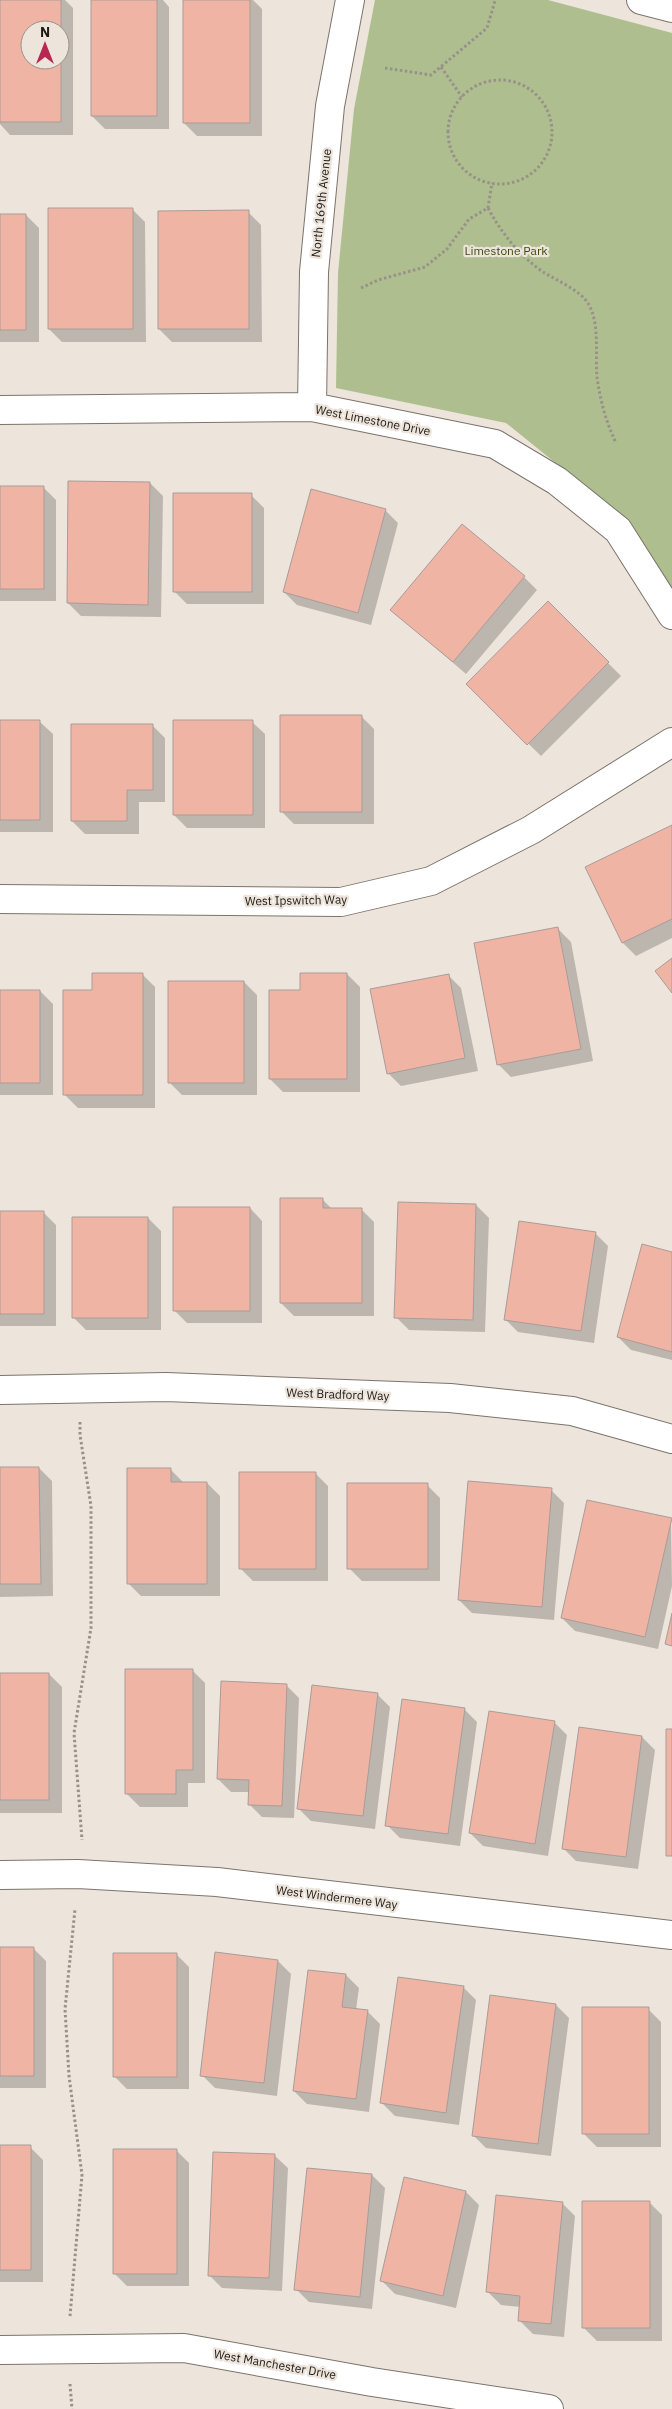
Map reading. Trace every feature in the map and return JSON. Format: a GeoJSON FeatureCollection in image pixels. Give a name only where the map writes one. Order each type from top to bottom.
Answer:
{"type":"FeatureCollection","features":[{"type":"Feature","properties":{"kind":"street","name":"North 169th Avenue"},"geometry":{"type":"LineString","coordinates":[[312,407],[314,272],[330,106],[350,0]]}},
{"type":"Feature","properties":{"kind":"street"},"geometry":{"type":"LineString","coordinates":[[641,0],[672,8]]}},
{"type":"Feature","properties":{"kind":"street","name":"West Limestone Drive"},"geometry":{"type":"LineString","coordinates":[[0,410],[312,407],[495,444],[557,481],[618,530],[672,615]]}},
{"type":"Feature","properties":{"kind":"street","name":"West Ipswitch Way"},"geometry":{"type":"LineString","coordinates":[[0,898],[341,902],[431,881],[523,834],[672,742]]}},
{"type":"Feature","properties":{"kind":"street","name":"West Bradford Way"},"geometry":{"type":"LineString","coordinates":[[0,1390],[166,1387],[450,1398],[572,1411],[672,1439]]}},
{"type":"Feature","properties":{"kind":"street","name":"West Windermere Way"},"geometry":{"type":"LineString","coordinates":[[0,1875],[78,1874],[217,1882],[672,1935]]}},
{"type":"Feature","properties":{"kind":"street","name":"West Manchester Drive"},"geometry":{"type":"LineString","coordinates":[[0,2350],[184,2348],[372,2382],[549,2409]]}},
{"type":"Feature","properties":{"kind":"path"},"geometry":{"type":"LineString","coordinates":[[385,68],[431,75],[487,28],[495,1]]}},
{"type":"Feature","properties":{"kind":"path"},"geometry":{"type":"LineString","coordinates":[[441,67],[462,97]]}},
{"type":"Feature","properties":{"kind":"path"},"geometry":{"type":"LineString","coordinates":[[493,81],[511,81],[527,88],[541,100],[549,115],[552,133],[549,150],[540,166],[527,177],[510,184],[492,184],[477,179],[464,169],[454,157],[449,141],[448,126],[453,111],[462,97],[476,86],[493,81]]}},
{"type":"Feature","properties":{"kind":"path"},"geometry":{"type":"LineString","coordinates":[[492,184],[488,208],[503,235],[523,256],[543,272],[568,286],[589,304],[596,336],[597,377],[606,421],[616,443]]}},
{"type":"Feature","properties":{"kind":"path"},"geometry":{"type":"LineString","coordinates":[[361,288],[378,280],[425,267],[447,249],[469,219],[488,208]]}},
{"type":"Feature","properties":{"kind":"green space","name":"Limestone Park"},"geometry":{"type":"Polygon","coordinates":[[[375,0],[548,0],[672,33],[672,599],[610,507],[506,423],[336,388],[338,273],[354,109],[375,0]]]}},
{"type":"Feature","properties":{"kind":"building"},"geometry":{"type":"Polygon","coordinates":[[[0,0],[61,0],[61,20],[20,20],[20,70],[61,70],[61,122],[0,122],[0,0]]]}},
{"type":"Feature","properties":{"kind":"building"},"geometry":{"type":"Polygon","coordinates":[[[91,0],[157,0],[157,116],[91,116],[91,0]]]}},
{"type":"Feature","properties":{"kind":"building"},"geometry":{"type":"Polygon","coordinates":[[[183,0],[250,0],[250,123],[183,123],[183,0]]]}},
{"type":"Feature","properties":{"kind":"building"},"geometry":{"type":"Polygon","coordinates":[[[48,208],[133,208],[133,329],[48,329],[48,208]]]}},
{"type":"Feature","properties":{"kind":"building"},"geometry":{"type":"Polygon","coordinates":[[[249,210],[249,329],[158,329],[158,211],[249,210]]]}},
{"type":"Feature","properties":{"kind":"building"},"geometry":{"type":"Polygon","coordinates":[[[0,214],[26,214],[26,330],[0,330],[0,214]]]}},
{"type":"Feature","properties":{"kind":"building"},"geometry":{"type":"Polygon","coordinates":[[[68,481],[150,482],[148,605],[67,603],[68,481]]]}},
{"type":"Feature","properties":{"kind":"building"},"geometry":{"type":"Polygon","coordinates":[[[0,486],[44,486],[44,589],[0,589],[0,486]]]}},
{"type":"Feature","properties":{"kind":"building"},"geometry":{"type":"Polygon","coordinates":[[[311,489],[386,509],[358,613],[283,592],[311,489]]]}},
{"type":"Feature","properties":{"kind":"building"},"geometry":{"type":"Polygon","coordinates":[[[173,493],[252,493],[252,592],[173,592],[173,493]]]}},
{"type":"Feature","properties":{"kind":"building"},"geometry":{"type":"Polygon","coordinates":[[[462,524],[525,576],[453,662],[390,610],[462,524]]]}},
{"type":"Feature","properties":{"kind":"building"},"geometry":{"type":"Polygon","coordinates":[[[548,601],[609,662],[527,745],[466,684],[548,601]]]}},
{"type":"Feature","properties":{"kind":"building"},"geometry":{"type":"Polygon","coordinates":[[[280,715],[362,715],[362,812],[280,812],[280,715]]]}},
{"type":"Feature","properties":{"kind":"building"},"geometry":{"type":"Polygon","coordinates":[[[0,720],[40,720],[40,820],[0,820],[0,720]]]}},
{"type":"Feature","properties":{"kind":"building"},"geometry":{"type":"Polygon","coordinates":[[[173,720],[253,720],[253,815],[173,815],[173,720]]]}},
{"type":"Feature","properties":{"kind":"building"},"geometry":{"type":"Polygon","coordinates":[[[71,724],[153,724],[153,790],[127,790],[127,821],[71,821],[71,724]]]}},
{"type":"Feature","properties":{"kind":"building"},"geometry":{"type":"Polygon","coordinates":[[[672,825],[672,919],[622,943],[585,867],[672,825]]]}},
{"type":"Feature","properties":{"kind":"building"},"geometry":{"type":"Polygon","coordinates":[[[558,927],[581,1049],[497,1065],[474,943],[558,927]]]}},
{"type":"Feature","properties":{"kind":"building"},"geometry":{"type":"Polygon","coordinates":[[[672,958],[672,993],[655,971],[672,958]]]}},
{"type":"Feature","properties":{"kind":"building"},"geometry":{"type":"Polygon","coordinates":[[[92,973],[143,973],[143,1095],[63,1095],[63,990],[92,990],[92,973]]]}},
{"type":"Feature","properties":{"kind":"building"},"geometry":{"type":"Polygon","coordinates":[[[300,973],[347,973],[347,1079],[269,1079],[269,990],[300,990],[300,973]]]}},
{"type":"Feature","properties":{"kind":"building"},"geometry":{"type":"Polygon","coordinates":[[[449,974],[465,1058],[387,1074],[370,989],[449,974]]]}},
{"type":"Feature","properties":{"kind":"building"},"geometry":{"type":"Polygon","coordinates":[[[168,981],[244,981],[244,1083],[168,1083],[168,981]]]}},
{"type":"Feature","properties":{"kind":"building"},"geometry":{"type":"Polygon","coordinates":[[[0,990],[40,990],[40,1083],[0,1083],[0,990]]]}},
{"type":"Feature","properties":{"kind":"building"},"geometry":{"type":"Polygon","coordinates":[[[280,1198],[323,1198],[323,1208],[362,1208],[362,1303],[280,1303],[280,1198]]]}},
{"type":"Feature","properties":{"kind":"building"},"geometry":{"type":"Polygon","coordinates":[[[398,1202],[476,1204],[473,1320],[394,1318],[398,1202]]]}},
{"type":"Feature","properties":{"kind":"building"},"geometry":{"type":"Polygon","coordinates":[[[173,1207],[250,1207],[250,1311],[173,1311],[173,1207]]]}},
{"type":"Feature","properties":{"kind":"building"},"geometry":{"type":"Polygon","coordinates":[[[0,1211],[44,1211],[44,1314],[0,1314],[0,1211]]]}},
{"type":"Feature","properties":{"kind":"building"},"geometry":{"type":"Polygon","coordinates":[[[72,1217],[148,1217],[148,1318],[72,1318],[72,1217]]]}},
{"type":"Feature","properties":{"kind":"building"},"geometry":{"type":"Polygon","coordinates":[[[519,1221],[596,1232],[581,1331],[504,1320],[519,1221]]]}},
{"type":"Feature","properties":{"kind":"building"},"geometry":{"type":"Polygon","coordinates":[[[642,1244],[672,1252],[672,1352],[617,1337],[642,1244]]]}},
{"type":"Feature","properties":{"kind":"building"},"geometry":{"type":"Polygon","coordinates":[[[0,1467],[39,1467],[41,1584],[0,1584],[0,1467]]]}},
{"type":"Feature","properties":{"kind":"building"},"geometry":{"type":"Polygon","coordinates":[[[127,1468],[171,1468],[171,1482],[207,1482],[207,1584],[127,1584],[127,1468]]]}},
{"type":"Feature","properties":{"kind":"building"},"geometry":{"type":"Polygon","coordinates":[[[239,1472],[316,1472],[316,1569],[239,1569],[239,1472]]]}},
{"type":"Feature","properties":{"kind":"building"},"geometry":{"type":"Polygon","coordinates":[[[468,1481],[552,1488],[542,1607],[458,1600],[468,1481]]]}},
{"type":"Feature","properties":{"kind":"building"},"geometry":{"type":"Polygon","coordinates":[[[347,1483],[428,1483],[428,1569],[347,1569],[347,1483]]]}},
{"type":"Feature","properties":{"kind":"building"},"geometry":{"type":"Polygon","coordinates":[[[587,1500],[672,1518],[645,1637],[561,1618],[587,1500]]]}},
{"type":"Feature","properties":{"kind":"building"},"geometry":{"type":"Polygon","coordinates":[[[672,1613],[672,1646],[665,1644],[672,1613]]]}},
{"type":"Feature","properties":{"kind":"building"},"geometry":{"type":"Polygon","coordinates":[[[125,1669],[193,1669],[193,1770],[176,1770],[176,1794],[125,1794],[125,1669]]]}},
{"type":"Feature","properties":{"kind":"building"},"geometry":{"type":"Polygon","coordinates":[[[0,1673],[49,1673],[49,1800],[0,1800],[0,1673]]]}},
{"type":"Feature","properties":{"kind":"building"},"geometry":{"type":"Polygon","coordinates":[[[221,1681],[287,1684],[282,1806],[248,1805],[249,1780],[217,1779],[221,1681]]]}},
{"type":"Feature","properties":{"kind":"building"},"geometry":{"type":"Polygon","coordinates":[[[312,1685],[378,1693],[363,1816],[297,1809],[312,1685]]]}},
{"type":"Feature","properties":{"kind":"building"},"geometry":{"type":"Polygon","coordinates":[[[402,1699],[465,1708],[448,1834],[385,1826],[402,1699]]]}},
{"type":"Feature","properties":{"kind":"building"},"geometry":{"type":"Polygon","coordinates":[[[489,1711],[555,1721],[535,1844],[469,1833],[489,1711]]]}},
{"type":"Feature","properties":{"kind":"building"},"geometry":{"type":"Polygon","coordinates":[[[579,1727],[642,1736],[626,1857],[562,1849],[579,1727]]]}},
{"type":"Feature","properties":{"kind":"building"},"geometry":{"type":"Polygon","coordinates":[[[666,1729],[672,1729],[672,1856],[666,1856],[666,1729]]]}},
{"type":"Feature","properties":{"kind":"building"},"geometry":{"type":"Polygon","coordinates":[[[0,1947],[34,1947],[34,2076],[0,2076],[0,1947]]]}},
{"type":"Feature","properties":{"kind":"building"},"geometry":{"type":"Polygon","coordinates":[[[215,1952],[278,1960],[264,2083],[200,2076],[215,1952]]]}},
{"type":"Feature","properties":{"kind":"building"},"geometry":{"type":"Polygon","coordinates":[[[113,1953],[177,1953],[177,2077],[113,2077],[113,1953]]]}},
{"type":"Feature","properties":{"kind":"building"},"geometry":{"type":"Polygon","coordinates":[[[308,1970],[346,1974],[342,2007],[368,2010],[356,2099],[293,2091],[308,1970]]]}},
{"type":"Feature","properties":{"kind":"building"},"geometry":{"type":"Polygon","coordinates":[[[398,1977],[464,1986],[446,2113],[380,2103],[398,1977]]]}},
{"type":"Feature","properties":{"kind":"building"},"geometry":{"type":"Polygon","coordinates":[[[490,1995],[556,2004],[538,2144],[472,2136],[490,1995]]]}},
{"type":"Feature","properties":{"kind":"building"},"geometry":{"type":"Polygon","coordinates":[[[582,2007],[649,2007],[649,2134],[582,2134],[582,2007]]]}},
{"type":"Feature","properties":{"kind":"building"},"geometry":{"type":"Polygon","coordinates":[[[0,2145],[31,2145],[31,2270],[0,2270],[0,2145]]]}},
{"type":"Feature","properties":{"kind":"building"},"geometry":{"type":"Polygon","coordinates":[[[113,2149],[177,2149],[177,2274],[113,2274],[113,2149]]]}},
{"type":"Feature","properties":{"kind":"building"},"geometry":{"type":"Polygon","coordinates":[[[213,2152],[275,2154],[269,2278],[208,2276],[213,2152]]]}},
{"type":"Feature","properties":{"kind":"building"},"geometry":{"type":"Polygon","coordinates":[[[307,2168],[372,2174],[360,2297],[294,2290],[307,2168]]]}},
{"type":"Feature","properties":{"kind":"building"},"geometry":{"type":"Polygon","coordinates":[[[404,2177],[466,2191],[443,2296],[380,2281],[404,2177]]]}},
{"type":"Feature","properties":{"kind":"building"},"geometry":{"type":"Polygon","coordinates":[[[496,2195],[563,2202],[551,2324],[518,2321],[520,2296],[486,2292],[496,2195]]]}},
{"type":"Feature","properties":{"kind":"building"},"geometry":{"type":"Polygon","coordinates":[[[582,2201],[650,2201],[650,2328],[582,2328],[582,2201]]]}}]}
